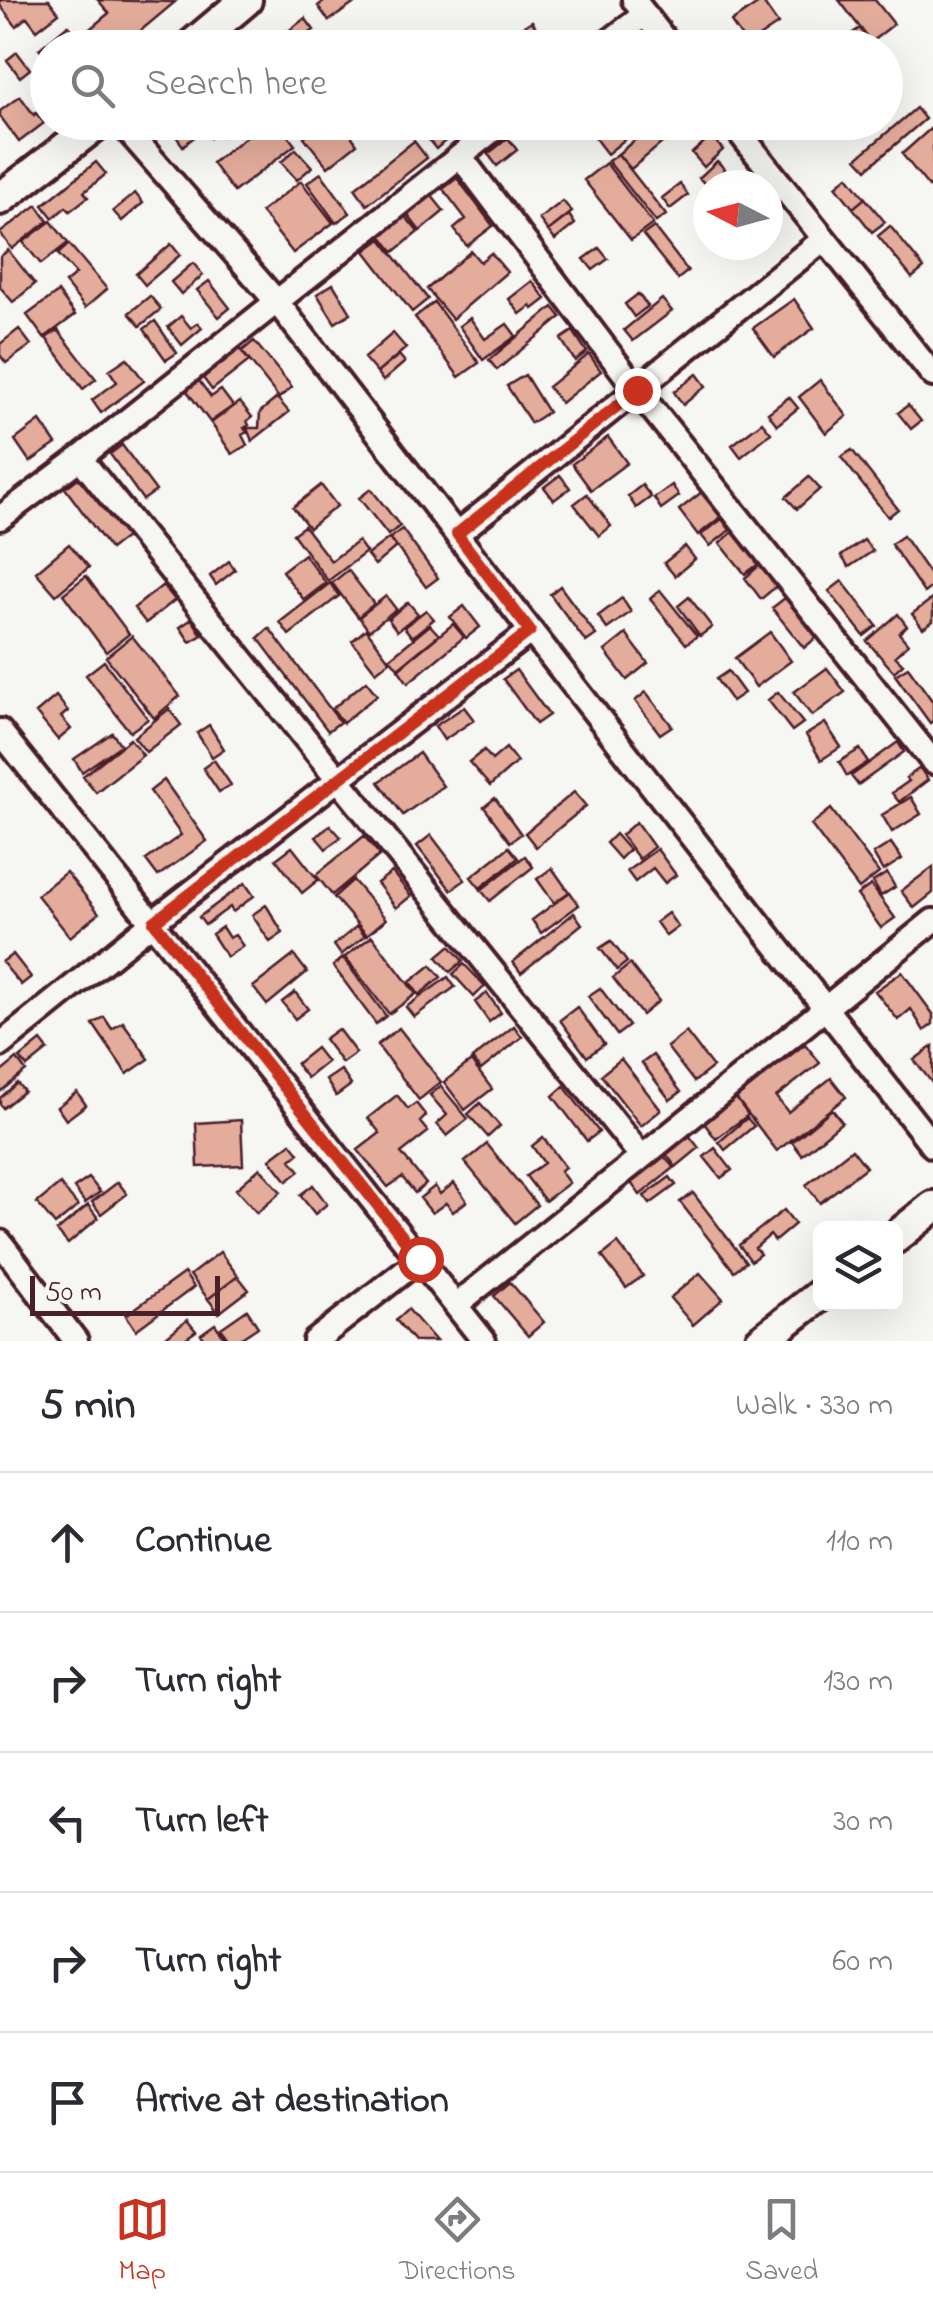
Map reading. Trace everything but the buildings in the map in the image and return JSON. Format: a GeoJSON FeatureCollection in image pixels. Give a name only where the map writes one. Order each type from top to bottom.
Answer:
{"type":"FeatureCollection","features":[{"type":"Feature","properties":{"kind":"street"},"geometry":{"type":"LineString","coordinates":[[210,30],[246,0]]}},
{"type":"Feature","properties":{"kind":"street"},"geometry":{"type":"LineString","coordinates":[[618,30],[639,7],[657,30]]}},
{"type":"Feature","properties":{"kind":"street"},"geometry":{"type":"LineString","coordinates":[[0,199],[75,140]]}},
{"type":"Feature","properties":{"kind":"street"},"geometry":{"type":"LineString","coordinates":[[136,140],[277,302],[933,1146]]}},
{"type":"Feature","properties":{"kind":"street"},"geometry":{"type":"LineString","coordinates":[[0,518],[481,140]]}},
{"type":"Feature","properties":{"kind":"street"},"geometry":{"type":"LineString","coordinates":[[745,140],[933,376]]}},
{"type":"Feature","properties":{"kind":"street"},"geometry":{"type":"LineString","coordinates":[[460,156],[637,390],[933,762]]}},
{"type":"Feature","properties":{"kind":"street"},"geometry":{"type":"LineString","coordinates":[[457,534],[824,239]]}},
{"type":"Feature","properties":{"kind":"street"},"geometry":{"type":"LineString","coordinates":[[80,458],[642,1157]]}},
{"type":"Feature","properties":{"kind":"street"},"geometry":{"type":"LineString","coordinates":[[0,1045],[530,631]]}},
{"type":"Feature","properties":{"kind":"street"},"geometry":{"type":"LineString","coordinates":[[0,730],[484,1341]]}},
{"type":"Feature","properties":{"kind":"street"},"geometry":{"type":"LineString","coordinates":[[456,1304],[933,921]]}},
{"type":"Feature","properties":{"kind":"street"},"geometry":{"type":"LineString","coordinates":[[903,1231],[933,1207]]}},
{"type":"Feature","properties":{"kind":"street"},"geometry":{"type":"LineString","coordinates":[[0,1242],[76,1341]]}},
{"type":"Feature","properties":{"kind":"street"},"geometry":{"type":"LineString","coordinates":[[315,1341],[420,1259]]}},
{"type":"Feature","properties":{"kind":"street"},"geometry":{"type":"LineString","coordinates":[[772,1338],[813,1301]]}},
{"type":"Feature","properties":{"kind":"route"},"geometry":{"type":"LineString","coordinates":[[420,1259],[154,922],[530,631],[457,534],[637,390]]}}]}
